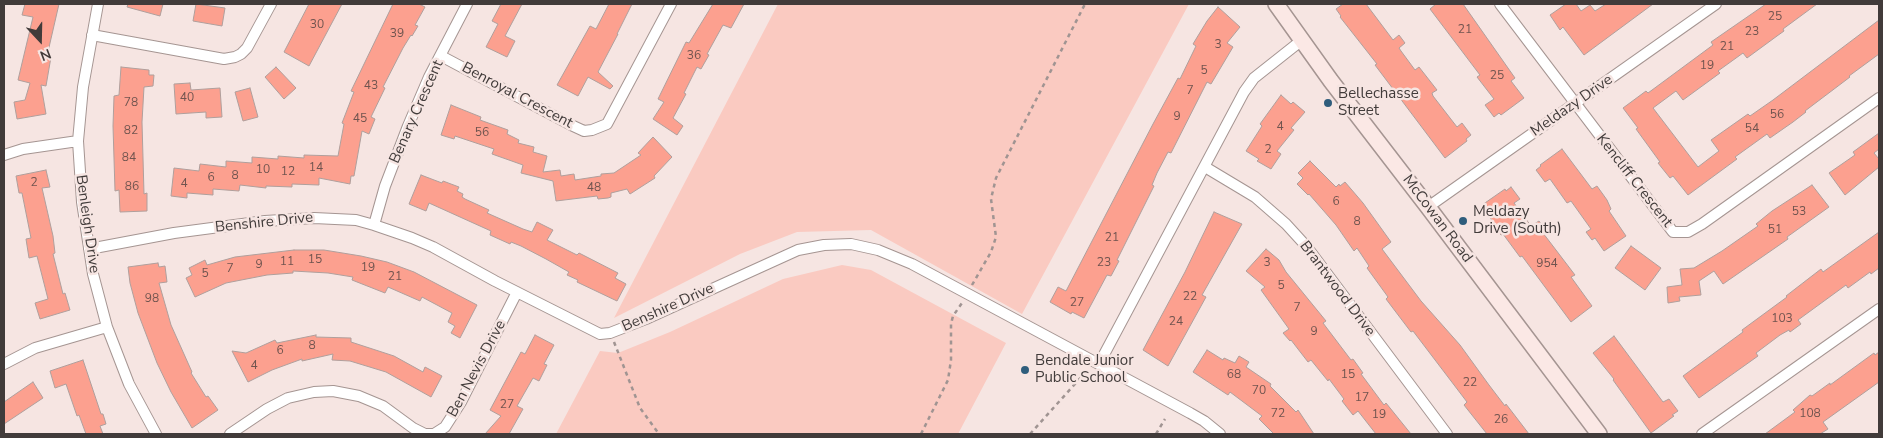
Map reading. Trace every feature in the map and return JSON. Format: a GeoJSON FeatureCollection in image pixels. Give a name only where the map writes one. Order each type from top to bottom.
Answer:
{"type":"FeatureCollection","features":[{"type":"Feature","properties":{"kind":"main road","name":"McCowan Road"},"geometry":{"type":"LineString","coordinates":[[1276,4],[1331,81],[1599,434]]}},
{"type":"Feature","properties":{"kind":"street","name":"Benleigh Drive"},"geometry":{"type":"LineString","coordinates":[[98,4],[83,87],[78,141],[82,202],[93,274],[107,327],[129,384],[156,434]]}},
{"type":"Feature","properties":{"kind":"street"},"geometry":{"type":"LineString","coordinates":[[92,35],[224,58],[235,57],[248,48],[271,4]]}},
{"type":"Feature","properties":{"kind":"street","name":"Benary Crescent"},"geometry":{"type":"LineString","coordinates":[[374,224],[385,186],[408,126],[429,77],[467,4]]}},
{"type":"Feature","properties":{"kind":"street","name":"Benroyal Crescent"},"geometry":{"type":"LineString","coordinates":[[441,56],[571,126],[584,131],[592,130],[607,124],[612,117],[671,4]]}},
{"type":"Feature","properties":{"kind":"street","name":"Kencliff Crescent"},"geometry":{"type":"LineString","coordinates":[[1500,4],[1673,232],[1688,232],[1702,224],[1879,98]]}},
{"type":"Feature","properties":{"kind":"street","name":"Meldazy Drive"},"geometry":{"type":"LineString","coordinates":[[1428,207],[1716,4]]}},
{"type":"Feature","properties":{"kind":"street"},"geometry":{"type":"LineString","coordinates":[[1099,364],[1236,106],[1254,78],[1302,40]]}},
{"type":"Feature","properties":{"kind":"street"},"geometry":{"type":"LineString","coordinates":[[4,155],[23,149],[78,141]]}},
{"type":"Feature","properties":{"kind":"street","name":"Brantwood Drive"},"geometry":{"type":"LineString","coordinates":[[1205,167],[1255,197],[1286,224],[1307,247],[1446,434]]}},
{"type":"Feature","properties":{"kind":"street","name":"Benshire Drive"},"geometry":{"type":"LineString","coordinates":[[89,249],[174,233],[294,218],[356,220],[374,224],[433,247],[600,334],[610,333],[798,250],[824,245],[851,244],[878,250],[912,264],[1069,350],[1099,364],[1197,417],[1220,434]]}},
{"type":"Feature","properties":{"kind":"street","name":"Ben Nevis Drive"},"geometry":{"type":"LineString","coordinates":[[230,434],[267,409],[288,398],[308,393],[333,391],[359,396],[383,406],[413,428],[426,434],[434,434],[446,427],[461,402],[517,292]]}},
{"type":"Feature","properties":{"kind":"street"},"geometry":{"type":"LineString","coordinates":[[1702,434],[1879,309]]}},
{"type":"Feature","properties":{"kind":"street"},"geometry":{"type":"LineString","coordinates":[[4,364],[35,348],[107,327]]}},
{"type":"Feature","properties":{"kind":"path"},"geometry":{"type":"LineString","coordinates":[[970,288],[996,237],[991,199],[996,178],[1085,4]]}},
{"type":"Feature","properties":{"kind":"path"},"geometry":{"type":"LineString","coordinates":[[921,434],[948,380],[951,360],[951,324],[953,316],[963,300]]}},
{"type":"Feature","properties":{"kind":"path"},"geometry":{"type":"LineString","coordinates":[[610,333],[640,408],[659,434]]}},
{"type":"Feature","properties":{"kind":"path"},"geometry":{"type":"LineString","coordinates":[[1030,434],[1084,375]]}},
{"type":"Feature","properties":{"kind":"path"},"geometry":{"type":"LineString","coordinates":[[1156,434],[1165,419]]}},
{"type":"Feature","properties":{"kind":"shaded area"},"geometry":{"type":"Polygon","coordinates":[[[778,4],[1189,4],[1022,314],[871,230],[797,232],[740,254],[614,318],[778,4]]]}},
{"type":"Feature","properties":{"kind":"shaded area"},"geometry":{"type":"Polygon","coordinates":[[[842,265],[871,270],[1006,343],[958,434],[556,434],[600,351],[618,353],[670,332],[783,279],[842,265]]]}},
{"type":"Feature","properties":{"kind":"building"},"geometry":{"type":"Polygon","coordinates":[[[25,4],[59,4],[47,56],[51,57],[46,86],[41,85],[46,114],[17,119],[14,102],[25,100],[30,83],[18,80],[33,17],[22,15],[25,4]]]}},
{"type":"Feature","properties":{"kind":"building"},"geometry":{"type":"Polygon","coordinates":[[[128,4],[163,4],[160,16],[127,7],[128,4]]]}},
{"type":"Feature","properties":{"kind":"building"},"geometry":{"type":"Polygon","coordinates":[[[196,4],[225,8],[222,26],[193,21],[196,4]]]}},
{"type":"Feature","properties":{"kind":"building"},"geometry":{"type":"Polygon","coordinates":[[[309,4],[342,4],[309,66],[284,52],[309,4]]]}},
{"type":"Feature","properties":{"kind":"building"},"geometry":{"type":"Polygon","coordinates":[[[393,4],[419,4],[425,7],[415,25],[418,26],[403,48],[383,87],[385,88],[371,117],[375,119],[369,134],[362,131],[354,176],[351,176],[350,184],[319,178],[319,185],[292,184],[292,187],[266,186],[266,188],[240,185],[239,191],[213,189],[213,195],[187,193],[187,198],[171,196],[174,168],[199,171],[200,164],[226,167],[226,161],[252,163],[252,157],[278,159],[278,156],[304,158],[304,155],[338,156],[344,124],[342,123],[354,92],[351,91],[393,4]]]}},
{"type":"Feature","properties":{"kind":"building"},"geometry":{"type":"Polygon","coordinates":[[[501,4],[522,4],[505,36],[515,41],[507,57],[486,47],[498,24],[492,21],[501,4]]]}},
{"type":"Feature","properties":{"kind":"building"},"geometry":{"type":"Polygon","coordinates":[[[609,4],[632,4],[598,72],[613,86],[610,89],[588,77],[578,96],[557,85],[590,26],[596,29],[609,4]]]}},
{"type":"Feature","properties":{"kind":"building"},"geometry":{"type":"Polygon","coordinates":[[[713,4],[744,4],[731,28],[723,25],[701,69],[697,67],[684,93],[686,94],[673,118],[683,126],[677,135],[653,119],[664,102],[658,99],[686,42],[689,43],[713,4]]]}},
{"type":"Feature","properties":{"kind":"building"},"geometry":{"type":"Polygon","coordinates":[[[1343,4],[1366,4],[1393,40],[1399,35],[1405,43],[1399,48],[1415,70],[1419,67],[1437,90],[1432,93],[1433,96],[1457,127],[1462,123],[1471,135],[1466,139],[1467,141],[1445,158],[1375,65],[1377,64],[1340,17],[1336,9],[1343,4]]]}},
{"type":"Feature","properties":{"kind":"building"},"geometry":{"type":"Polygon","coordinates":[[[1436,4],[1463,4],[1515,78],[1511,81],[1524,98],[1501,115],[1499,113],[1494,117],[1485,105],[1494,99],[1477,77],[1480,75],[1430,9],[1436,4]]]}},
{"type":"Feature","properties":{"kind":"building"},"geometry":{"type":"Polygon","coordinates":[[[1566,4],[1576,4],[1581,11],[1590,5],[1595,11],[1606,4],[1653,4],[1584,55],[1563,27],[1560,30],[1550,15],[1566,4]]]}},
{"type":"Feature","properties":{"kind":"building"},"geometry":{"type":"Polygon","coordinates":[[[1766,4],[1817,4],[1747,58],[1743,53],[1718,71],[1720,73],[1683,100],[1676,91],[1653,108],[1698,167],[1719,151],[1711,140],[1748,114],[1750,116],[1773,100],[1879,20],[1879,54],[1793,122],[1770,138],[1767,134],[1688,195],[1673,176],[1670,178],[1658,163],[1660,162],[1623,108],[1646,91],[1648,93],[1713,45],[1711,42],[1766,4]]]}},
{"type":"Feature","properties":{"kind":"building"},"geometry":{"type":"Polygon","coordinates":[[[1218,7],[1240,27],[1227,43],[1233,47],[1211,84],[1207,82],[1171,153],[1168,152],[1111,276],[1107,275],[1084,318],[1072,312],[1071,314],[1050,302],[1058,287],[1066,291],[1153,124],[1178,78],[1180,79],[1196,46],[1193,44],[1218,7]]]}},
{"type":"Feature","properties":{"kind":"building"},"geometry":{"type":"Polygon","coordinates":[[[121,67],[149,70],[149,75],[154,75],[153,86],[144,87],[142,122],[144,194],[147,193],[147,211],[120,212],[119,190],[115,191],[114,96],[119,95],[121,67]]]}},
{"type":"Feature","properties":{"kind":"building"},"geometry":{"type":"Polygon","coordinates":[[[276,67],[296,88],[284,99],[265,77],[276,67]]]}},
{"type":"Feature","properties":{"kind":"building"},"geometry":{"type":"Polygon","coordinates":[[[190,83],[191,90],[220,88],[222,117],[206,118],[206,112],[176,114],[174,84],[190,83]]]}},
{"type":"Feature","properties":{"kind":"building"},"geometry":{"type":"Polygon","coordinates":[[[250,88],[258,117],[243,121],[235,92],[250,88]]]}},
{"type":"Feature","properties":{"kind":"building"},"geometry":{"type":"Polygon","coordinates":[[[1281,95],[1291,104],[1293,102],[1305,112],[1291,128],[1294,130],[1277,151],[1281,154],[1271,169],[1257,161],[1259,159],[1246,151],[1262,126],[1260,124],[1281,95]]]}},
{"type":"Feature","properties":{"kind":"building"},"geometry":{"type":"Polygon","coordinates":[[[451,105],[481,117],[480,120],[508,130],[507,134],[519,140],[518,143],[534,147],[533,152],[547,156],[543,172],[560,170],[561,176],[574,174],[575,180],[614,173],[641,155],[638,153],[653,137],[672,157],[654,176],[655,178],[630,194],[627,189],[611,193],[611,197],[608,198],[598,199],[597,196],[556,201],[553,181],[521,173],[523,165],[492,154],[494,149],[455,136],[454,139],[441,135],[451,105]]]}},
{"type":"Feature","properties":{"kind":"building"},"geometry":{"type":"Polygon","coordinates":[[[1879,133],[1879,149],[1874,153],[1879,159],[1879,167],[1845,195],[1829,173],[1855,155],[1853,152],[1879,133]]]}},
{"type":"Feature","properties":{"kind":"building"},"geometry":{"type":"Polygon","coordinates":[[[1562,149],[1592,189],[1597,186],[1607,200],[1611,209],[1609,211],[1626,236],[1604,251],[1595,238],[1592,240],[1586,232],[1591,229],[1571,201],[1567,203],[1550,179],[1545,182],[1536,170],[1562,149]]]}},
{"type":"Feature","properties":{"kind":"building"},"geometry":{"type":"Polygon","coordinates":[[[1310,161],[1336,187],[1345,182],[1363,203],[1391,242],[1382,249],[1421,301],[1460,345],[1505,406],[1506,404],[1529,434],[1487,434],[1464,405],[1467,402],[1386,299],[1388,297],[1367,268],[1369,266],[1357,248],[1354,251],[1336,225],[1309,194],[1297,184],[1303,178],[1298,173],[1310,161]]]}},
{"type":"Feature","properties":{"kind":"building"},"geometry":{"type":"Polygon","coordinates":[[[46,170],[50,187],[42,188],[53,236],[55,253],[53,254],[63,294],[65,293],[70,310],[40,319],[35,303],[48,299],[37,256],[29,258],[26,239],[31,238],[22,193],[19,193],[16,176],[46,170]]]}},
{"type":"Feature","properties":{"kind":"building"},"geometry":{"type":"Polygon","coordinates":[[[421,175],[459,187],[457,191],[463,194],[462,197],[465,199],[489,210],[487,213],[523,229],[532,232],[537,222],[553,230],[547,240],[577,255],[579,253],[618,273],[615,278],[626,284],[617,301],[577,282],[578,280],[567,275],[569,272],[521,246],[511,242],[510,244],[490,235],[491,231],[429,203],[426,211],[409,204],[421,175]]]}},
{"type":"Feature","properties":{"kind":"building"},"geometry":{"type":"Polygon","coordinates":[[[1812,185],[1829,207],[1787,237],[1788,239],[1723,284],[1714,271],[1699,281],[1701,295],[1679,297],[1680,301],[1668,303],[1667,287],[1682,285],[1680,269],[1694,268],[1722,251],[1758,226],[1756,224],[1772,211],[1812,185]]]}},
{"type":"Feature","properties":{"kind":"building"},"geometry":{"type":"Polygon","coordinates":[[[1511,187],[1520,199],[1514,203],[1531,226],[1539,221],[1547,231],[1543,233],[1575,275],[1571,277],[1592,306],[1571,322],[1522,256],[1520,257],[1503,234],[1501,235],[1482,205],[1511,187]]]}},
{"type":"Feature","properties":{"kind":"building"},"geometry":{"type":"Polygon","coordinates":[[[1214,212],[1242,224],[1202,295],[1206,297],[1168,366],[1143,350],[1185,272],[1214,212]]]}},
{"type":"Feature","properties":{"kind":"building"},"geometry":{"type":"Polygon","coordinates":[[[1879,232],[1879,268],[1871,274],[1870,272],[1848,288],[1846,285],[1798,320],[1801,324],[1790,332],[1789,330],[1780,335],[1756,353],[1758,356],[1699,398],[1683,376],[1743,332],[1742,330],[1821,269],[1823,272],[1879,232]]]}},
{"type":"Feature","properties":{"kind":"building"},"geometry":{"type":"Polygon","coordinates":[[[1631,246],[1661,268],[1645,290],[1615,268],[1631,246]]]}},
{"type":"Feature","properties":{"kind":"building"},"geometry":{"type":"Polygon","coordinates":[[[1266,249],[1279,260],[1286,272],[1326,321],[1323,323],[1351,360],[1353,359],[1363,373],[1361,374],[1384,405],[1386,403],[1411,434],[1376,434],[1358,411],[1353,415],[1329,379],[1328,381],[1311,360],[1308,362],[1283,333],[1289,329],[1261,290],[1265,287],[1246,271],[1266,249]]]}},
{"type":"Feature","properties":{"kind":"building"},"geometry":{"type":"Polygon","coordinates":[[[294,250],[324,250],[387,262],[414,272],[477,305],[460,338],[451,333],[455,326],[448,322],[452,313],[422,297],[420,301],[388,287],[385,293],[352,280],[353,277],[293,271],[293,273],[267,275],[226,283],[195,297],[186,278],[192,275],[189,268],[205,260],[207,265],[235,257],[294,250]]]}},
{"type":"Feature","properties":{"kind":"building"},"geometry":{"type":"Polygon","coordinates":[[[158,263],[159,267],[165,266],[167,282],[159,283],[171,325],[191,373],[206,397],[208,396],[218,410],[192,428],[157,363],[138,313],[130,283],[128,267],[158,263]]]}},
{"type":"Feature","properties":{"kind":"building"},"geometry":{"type":"Polygon","coordinates":[[[316,335],[316,337],[351,338],[351,342],[394,356],[423,372],[425,367],[442,376],[431,397],[386,372],[350,361],[332,360],[333,354],[302,361],[302,359],[272,370],[248,382],[232,351],[246,353],[275,340],[277,343],[316,335]]]}},
{"type":"Feature","properties":{"kind":"building"},"geometry":{"type":"Polygon","coordinates":[[[535,335],[554,345],[544,364],[547,365],[539,381],[533,378],[517,406],[523,409],[509,434],[485,434],[501,416],[490,410],[521,352],[525,354],[535,335]]]}},
{"type":"Feature","properties":{"kind":"building"},"geometry":{"type":"Polygon","coordinates":[[[1614,336],[1663,402],[1669,399],[1678,411],[1651,433],[1614,379],[1593,353],[1614,336]]]}},
{"type":"Feature","properties":{"kind":"building"},"geometry":{"type":"Polygon","coordinates":[[[1207,350],[1223,360],[1224,358],[1235,363],[1239,356],[1249,362],[1246,367],[1271,384],[1270,386],[1296,412],[1298,410],[1314,434],[1274,434],[1259,419],[1262,416],[1230,392],[1228,395],[1193,372],[1207,350]]]}},
{"type":"Feature","properties":{"kind":"building"},"geometry":{"type":"Polygon","coordinates":[[[1879,352],[1879,382],[1823,422],[1828,429],[1820,434],[1765,434],[1795,412],[1793,410],[1810,395],[1812,396],[1830,383],[1830,385],[1874,353],[1875,355],[1879,352]]]}},
{"type":"Feature","properties":{"kind":"building"},"geometry":{"type":"Polygon","coordinates":[[[83,360],[106,424],[100,426],[103,434],[86,434],[79,415],[77,416],[66,384],[55,388],[50,371],[83,360]]]}},
{"type":"Feature","properties":{"kind":"building"},"geometry":{"type":"Polygon","coordinates":[[[33,382],[43,398],[4,424],[4,402],[33,382]]]}},
{"type":"Feature","properties":{"kind":"place","name":"Bellechasse Street"},"geometry":{"type":"Point","coordinates":[1328,103]}},
{"type":"Feature","properties":{"kind":"place","name":"Meldazy Drive (South)"},"geometry":{"type":"Point","coordinates":[1463,221]}},
{"type":"Feature","properties":{"kind":"place","name":"Bendale Junior Public School"},"geometry":{"type":"Point","coordinates":[1025,370]}}]}
